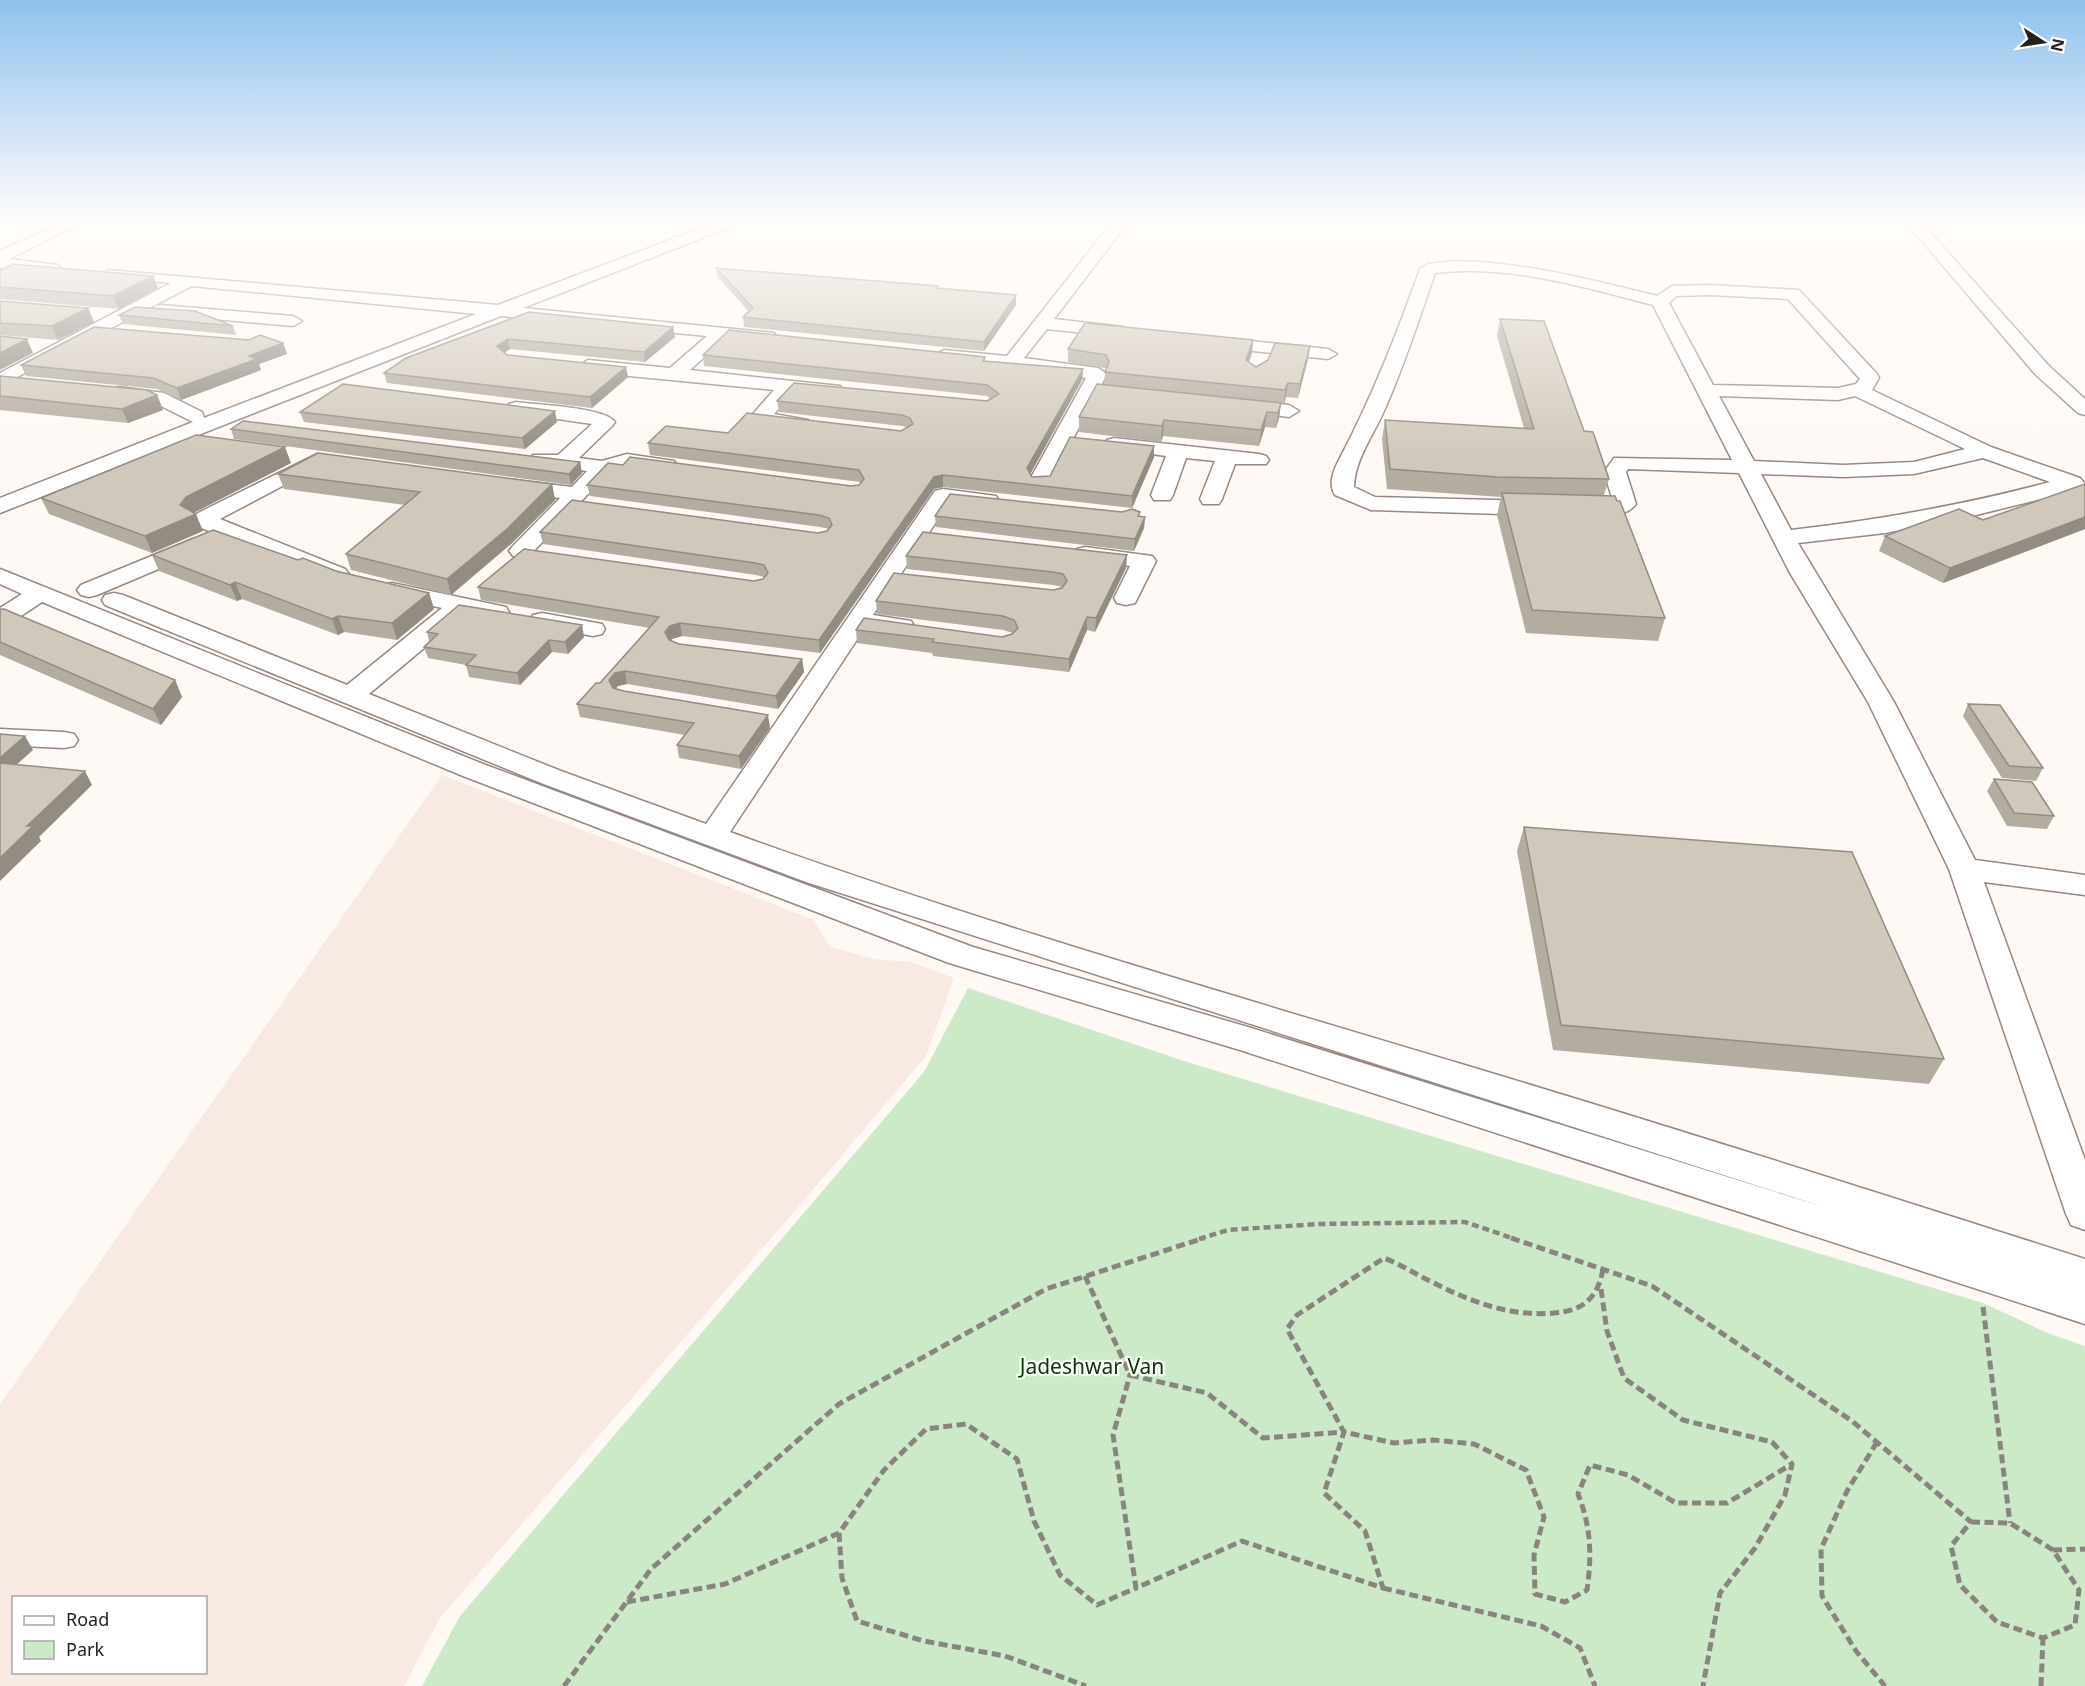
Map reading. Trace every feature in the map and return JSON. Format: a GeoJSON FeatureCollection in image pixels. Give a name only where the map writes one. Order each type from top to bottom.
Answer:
{"type":"FeatureCollection","features":[{"type":"Feature","properties":{"kind":"street"},"geometry":{"type":"LineString","coordinates":[[0,381],[154,300]]}},
{"type":"Feature","properties":{"kind":"street"},"geometry":{"type":"LineString","coordinates":[[401,300],[780,338]]}},
{"type":"Feature","properties":{"kind":"street"},"geometry":{"type":"LineString","coordinates":[[0,493],[499,300]]}},
{"type":"Feature","properties":{"kind":"street"},"geometry":{"type":"LineString","coordinates":[[0,506],[168,438],[531,300]]}},
{"type":"Feature","properties":{"kind":"street"},"geometry":{"type":"LineString","coordinates":[[1012,362],[1060,300]]}},
{"type":"Feature","properties":{"kind":"street"},"geometry":{"type":"LineString","coordinates":[[1417,300],[1400,350],[1374,412],[1344,470],[1343,490],[1371,503],[1613,508],[1625,504],[1615,472],[1621,462],[1843,471],[1914,468],[1984,451]]}},
{"type":"Feature","properties":{"kind":"street"},"geometry":{"type":"LineString","coordinates":[[1650,300],[1660,302],[1784,538],[1881,702],[1964,869],[2085,1214]]}},
{"type":"Feature","properties":{"kind":"street"},"geometry":{"type":"LineString","coordinates":[[1706,390],[1838,394],[1863,389],[1870,378],[1798,300]]}},
{"type":"Feature","properties":{"kind":"street"},"geometry":{"type":"LineString","coordinates":[[1981,300],[2042,370],[2085,409]]}},
{"type":"Feature","properties":{"kind":"street"},"geometry":{"type":"LineString","coordinates":[[1072,345],[1094,311]]}},
{"type":"Feature","properties":{"kind":"street"},"geometry":{"type":"LineString","coordinates":[[87,314],[129,313],[293,321]]}},
{"type":"Feature","properties":{"kind":"street"},"geometry":{"type":"LineString","coordinates":[[1042,323],[1137,334]]}},
{"type":"Feature","properties":{"kind":"street"},"geometry":{"type":"LineString","coordinates":[[96,330],[130,333]]}},
{"type":"Feature","properties":{"kind":"street"},"geometry":{"type":"LineString","coordinates":[[674,375],[722,332]]}},
{"type":"Feature","properties":{"kind":"street"},"geometry":{"type":"LineString","coordinates":[[1198,343],[1328,354]]}},
{"type":"Feature","properties":{"kind":"street"},"geometry":{"type":"LineString","coordinates":[[32,345],[63,348]]}},
{"type":"Feature","properties":{"kind":"street"},"geometry":{"type":"LineString","coordinates":[[931,353],[1098,374],[1041,481]]}},
{"type":"Feature","properties":{"kind":"street"},"geometry":{"type":"LineString","coordinates":[[570,364],[848,391]]}},
{"type":"Feature","properties":{"kind":"street"},"geometry":{"type":"LineString","coordinates":[[0,381],[34,385]]}},
{"type":"Feature","properties":{"kind":"street"},"geometry":{"type":"LineString","coordinates":[[317,381],[351,386]]}},
{"type":"Feature","properties":{"kind":"street"},"geometry":{"type":"LineString","coordinates":[[789,385],[762,415],[770,420],[819,426]]}},
{"type":"Feature","properties":{"kind":"street"},"geometry":{"type":"LineString","coordinates":[[1857,390],[1984,451],[2079,485]]}},
{"type":"Feature","properties":{"kind":"street"},"geometry":{"type":"LineString","coordinates":[[1088,391],[1112,394]]}},
{"type":"Feature","properties":{"kind":"street"},"geometry":{"type":"LineString","coordinates":[[101,392],[157,397],[195,416]]}},
{"type":"Feature","properties":{"kind":"street"},"geometry":{"type":"LineString","coordinates":[[1218,404],[1289,411]]}},
{"type":"Feature","properties":{"kind":"street"},"geometry":{"type":"LineString","coordinates":[[502,406],[595,418],[605,422],[563,462]]}},
{"type":"Feature","properties":{"kind":"street"},"geometry":{"type":"LineString","coordinates":[[217,419],[259,424]]}},
{"type":"Feature","properties":{"kind":"street"},"geometry":{"type":"LineString","coordinates":[[168,438],[211,444]]}},
{"type":"Feature","properties":{"kind":"street"},"geometry":{"type":"LineString","coordinates":[[1063,439],[1259,460]]}},
{"type":"Feature","properties":{"kind":"street"},"geometry":{"type":"LineString","coordinates":[[1162,495],[1178,451]]}},
{"type":"Feature","properties":{"kind":"street"},"geometry":{"type":"LineString","coordinates":[[287,454],[326,460],[202,520],[367,584],[460,606],[593,629]]}},
{"type":"Feature","properties":{"kind":"street"},"geometry":{"type":"LineString","coordinates":[[516,456],[603,467],[627,460],[686,468]]}},
{"type":"Feature","properties":{"kind":"street"},"geometry":{"type":"LineString","coordinates":[[1211,499],[1228,456]]}},
{"type":"Feature","properties":{"kind":"street"},"geometry":{"type":"LineString","coordinates":[[351,695],[460,606],[579,501],[603,467]]}},
{"type":"Feature","properties":{"kind":"street"},"geometry":{"type":"LineString","coordinates":[[495,483],[579,501]]}},
{"type":"Feature","properties":{"kind":"street"},"geometry":{"type":"LineString","coordinates":[[1784,538],[1885,526],[2079,485]]}},
{"type":"Feature","properties":{"kind":"street"},"geometry":{"type":"LineString","coordinates":[[712,837],[780,719],[818,665],[857,621],[887,576],[927,535],[943,496],[1010,503]]}},
{"type":"Feature","properties":{"kind":"street"},"geometry":{"type":"LineString","coordinates":[[89,590],[229,531]]}},
{"type":"Feature","properties":{"kind":"street"},"geometry":{"type":"LineString","coordinates":[[1064,551],[1144,561],[1126,598]]}},
{"type":"Feature","properties":{"kind":"street"},"geometry":{"type":"LineString","coordinates":[[0,554],[351,695],[540,785],[712,837],[817,875],[1037,946],[1695,1149],[2085,1276]]}},
{"type":"Feature","properties":{"kind":"street"},"geometry":{"type":"LineString","coordinates":[[504,567],[553,556]]}},
{"type":"Feature","properties":{"kind":"street"},"geometry":{"type":"LineString","coordinates":[[0,576],[540,785],[961,955],[1248,1040],[2085,1306]]}},
{"type":"Feature","properties":{"kind":"street"},"geometry":{"type":"LineString","coordinates":[[887,576],[911,578]]}},
{"type":"Feature","properties":{"kind":"street"},"geometry":{"type":"LineString","coordinates":[[0,619],[41,592]]}},
{"type":"Feature","properties":{"kind":"street"},"geometry":{"type":"LineString","coordinates":[[857,621],[924,629]]}},
{"type":"Feature","properties":{"kind":"street"},"geometry":{"type":"LineString","coordinates":[[0,737],[64,740]]}},
{"type":"Feature","properties":{"kind":"street"},"geometry":{"type":"LineString","coordinates":[[1964,869],[2085,885]]}},
{"type":"Feature","properties":{"kind":"path"},"geometry":{"type":"LineString","coordinates":[[564,1686],[651,1569],[839,1404],[1046,1289],[1228,1230],[1328,1224],[1465,1222],[1652,1286],[1852,1421],[1971,1522],[2010,1523],[2052,1550],[2079,1590],[2074,1625],[2043,1638],[1997,1622],[1960,1585],[1951,1546],[1971,1522]]}},
{"type":"Feature","properties":{"kind":"path"},"geometry":{"type":"LineString","coordinates":[[1383,1588],[1365,1530],[1324,1493],[1344,1432],[1287,1329],[1298,1315],[1384,1258],[1402,1264],[1431,1282],[1495,1308],[1536,1316],[1578,1310],[1601,1289]]}},
{"type":"Feature","properties":{"kind":"path"},"geometry":{"type":"LineString","coordinates":[[1604,1269],[1601,1289],[1607,1331],[1624,1378],[1683,1420],[1772,1442],[1792,1464]]}},
{"type":"Feature","properties":{"kind":"path"},"geometry":{"type":"LineString","coordinates":[[1085,1276],[1130,1375],[1113,1435],[1136,1588]]}},
{"type":"Feature","properties":{"kind":"path"},"geometry":{"type":"LineString","coordinates":[[1983,1303],[2010,1523]]}},
{"type":"Feature","properties":{"kind":"path"},"geometry":{"type":"LineString","coordinates":[[1130,1375],[1207,1393],[1263,1438],[1344,1432],[1394,1443],[1433,1440],[1474,1444],[1526,1470],[1544,1517],[1534,1555],[1535,1594],[1565,1602],[1587,1590],[1592,1557],[1590,1520],[1578,1494],[1590,1465],[1628,1475],[1676,1503],[1727,1503],[1792,1464]]}},
{"type":"Feature","properties":{"kind":"path"},"geometry":{"type":"LineString","coordinates":[[627,1602],[726,1584],[839,1533],[884,1470],[926,1429],[966,1424],[1017,1459],[1034,1521],[1060,1575],[1096,1605],[1242,1541],[1383,1588],[1541,1626],[1580,1648],[1595,1686]]}},
{"type":"Feature","properties":{"kind":"path"},"geometry":{"type":"LineString","coordinates":[[1876,1442],[1847,1491],[1821,1549],[1822,1596],[1856,1651],[1885,1686]]}},
{"type":"Feature","properties":{"kind":"path"},"geometry":{"type":"LineString","coordinates":[[1703,1686],[1720,1593],[1755,1548],[1785,1495],[1792,1464]]}},
{"type":"Feature","properties":{"kind":"path"},"geometry":{"type":"LineString","coordinates":[[839,1533],[842,1578],[857,1621],[924,1641],[1005,1656],[1086,1686]]}},
{"type":"Feature","properties":{"kind":"path"},"geometry":{"type":"LineString","coordinates":[[2052,1550],[2085,1549]]}},
{"type":"Feature","properties":{"kind":"path"},"geometry":{"type":"LineString","coordinates":[[2041,1686],[2043,1638]]}},
{"type":"Feature","properties":{"kind":"shaded area"},"geometry":{"type":"Polygon","coordinates":[[[442,775],[814,920],[830,947],[874,959],[911,962],[954,978],[926,1056],[795,1211],[440,1618],[404,1686],[0,1686],[0,1404],[442,775]]]}},
{"type":"Feature","properties":{"kind":"green space","name":"Jadeshwar Van"},"geometry":{"type":"Polygon","coordinates":[[[968,988],[1187,1062],[1983,1303],[2050,1334],[2085,1346],[2085,1686],[422,1686],[460,1616],[924,1072],[968,988]]]}},
{"type":"Feature","properties":{"kind":"building"},"geometry":{"type":"Polygon","coordinates":[[[745,300],[1013,300],[984,342],[743,317],[753,308],[745,300]]]}},
{"type":"Feature","properties":{"kind":"building"},"geometry":{"type":"Polygon","coordinates":[[[0,301],[88,308],[52,326],[0,323],[0,301]]]}},
{"type":"Feature","properties":{"kind":"building"},"geometry":{"type":"Polygon","coordinates":[[[135,307],[195,311],[233,326],[119,315],[135,307]]]}},
{"type":"Feature","properties":{"kind":"building"},"geometry":{"type":"Polygon","coordinates":[[[529,312],[673,327],[644,352],[508,339],[497,346],[507,355],[626,367],[590,397],[384,373],[406,358],[529,312]]]}},
{"type":"Feature","properties":{"kind":"building"},"geometry":{"type":"Polygon","coordinates":[[[1500,319],[1544,321],[1584,431],[1593,432],[1609,479],[1497,477],[1390,469],[1385,420],[1534,429],[1500,319]]]}},
{"type":"Feature","properties":{"kind":"building"},"geometry":{"type":"Polygon","coordinates":[[[1085,323],[1253,340],[1246,360],[1256,367],[1268,360],[1275,343],[1310,346],[1300,384],[1288,383],[1285,390],[1105,372],[1109,362],[1106,355],[1068,349],[1085,323]]]}},
{"type":"Feature","properties":{"kind":"building"},"geometry":{"type":"Polygon","coordinates":[[[94,327],[249,340],[260,335],[283,343],[249,356],[257,359],[177,388],[153,378],[21,365],[94,327]]]}},
{"type":"Feature","properties":{"kind":"building"},"geometry":{"type":"Polygon","coordinates":[[[729,330],[985,357],[983,361],[1083,369],[1027,468],[1032,477],[1050,476],[1070,437],[1154,446],[1132,496],[943,475],[934,477],[819,640],[680,623],[670,626],[665,632],[669,640],[679,644],[802,659],[776,696],[625,671],[615,673],[609,680],[613,688],[768,715],[739,756],[677,745],[694,723],[577,704],[596,683],[600,683],[659,617],[478,587],[524,549],[754,581],[763,579],[768,573],[764,565],[755,563],[540,532],[572,500],[818,533],[827,531],[832,525],[829,518],[819,515],[587,485],[608,463],[623,465],[630,457],[851,486],[859,485],[864,479],[859,470],[648,443],[666,426],[728,433],[747,413],[901,431],[913,424],[910,418],[902,415],[777,401],[794,383],[987,401],[999,394],[987,385],[703,355],[729,330]]]}},
{"type":"Feature","properties":{"kind":"building"},"geometry":{"type":"Polygon","coordinates":[[[0,336],[27,339],[0,353],[0,336]]]}},
{"type":"Feature","properties":{"kind":"building"},"geometry":{"type":"Polygon","coordinates":[[[0,376],[147,390],[157,395],[122,409],[0,396],[0,376]]]}},
{"type":"Feature","properties":{"kind":"building"},"geometry":{"type":"Polygon","coordinates":[[[343,384],[555,411],[522,438],[300,412],[343,384]]]}},
{"type":"Feature","properties":{"kind":"building"},"geometry":{"type":"Polygon","coordinates":[[[1097,384],[1281,403],[1278,413],[1267,412],[1261,430],[1164,420],[1162,426],[1079,417],[1097,384]]]}},
{"type":"Feature","properties":{"kind":"building"},"geometry":{"type":"Polygon","coordinates":[[[243,421],[580,462],[569,474],[231,429],[243,421]]]}},
{"type":"Feature","properties":{"kind":"building"},"geometry":{"type":"Polygon","coordinates":[[[196,435],[285,447],[186,497],[180,505],[196,514],[145,536],[41,498],[196,435]]]}},
{"type":"Feature","properties":{"kind":"building"},"geometry":{"type":"Polygon","coordinates":[[[318,453],[552,484],[507,529],[447,579],[346,554],[420,492],[278,474],[318,453]]]}},
{"type":"Feature","properties":{"kind":"building"},"geometry":{"type":"Polygon","coordinates":[[[2085,484],[2085,517],[1950,568],[1885,536],[1959,509],[1983,520],[2085,484]]]}},
{"type":"Feature","properties":{"kind":"building"},"geometry":{"type":"Polygon","coordinates":[[[1502,493],[1615,496],[1617,501],[1620,501],[1665,618],[1532,610],[1502,493]]]}},
{"type":"Feature","properties":{"kind":"building"},"geometry":{"type":"Polygon","coordinates":[[[950,494],[1122,512],[1132,509],[1140,512],[1138,516],[1145,517],[1135,539],[935,516],[950,494]]]}},
{"type":"Feature","properties":{"kind":"building"},"geometry":{"type":"Polygon","coordinates":[[[213,530],[298,560],[303,558],[336,571],[429,593],[392,623],[338,616],[332,619],[235,582],[230,585],[152,555],[213,530]]]}},
{"type":"Feature","properties":{"kind":"building"},"geometry":{"type":"Polygon","coordinates":[[[923,532],[1127,555],[1096,618],[1087,617],[1069,659],[856,630],[864,618],[1002,637],[1012,634],[1018,628],[1014,620],[1003,616],[876,601],[894,573],[1053,590],[1062,588],[1067,581],[1063,574],[1053,572],[906,556],[923,532]]]}},
{"type":"Feature","properties":{"kind":"building"},"geometry":{"type":"Polygon","coordinates":[[[459,605],[582,625],[565,642],[549,640],[517,673],[466,665],[476,655],[424,647],[438,634],[427,632],[459,605]]]}},
{"type":"Feature","properties":{"kind":"building"},"geometry":{"type":"Polygon","coordinates":[[[0,609],[175,680],[153,709],[0,642],[0,609]]]}},
{"type":"Feature","properties":{"kind":"building"},"geometry":{"type":"Polygon","coordinates":[[[1968,704],[2000,705],[2043,768],[2009,766],[1968,704]]]}},
{"type":"Feature","properties":{"kind":"building"},"geometry":{"type":"Polygon","coordinates":[[[0,734],[25,736],[0,758],[0,734]]]}},
{"type":"Feature","properties":{"kind":"building"},"geometry":{"type":"Polygon","coordinates":[[[0,763],[85,771],[27,826],[33,826],[0,858],[0,763]]]}},
{"type":"Feature","properties":{"kind":"building"},"geometry":{"type":"Polygon","coordinates":[[[1994,779],[2032,782],[2054,816],[2014,813],[1994,779]]]}},
{"type":"Feature","properties":{"kind":"building"},"geometry":{"type":"Polygon","coordinates":[[[1524,827],[1852,852],[1944,1059],[1561,1025],[1524,827]]]}}]}
